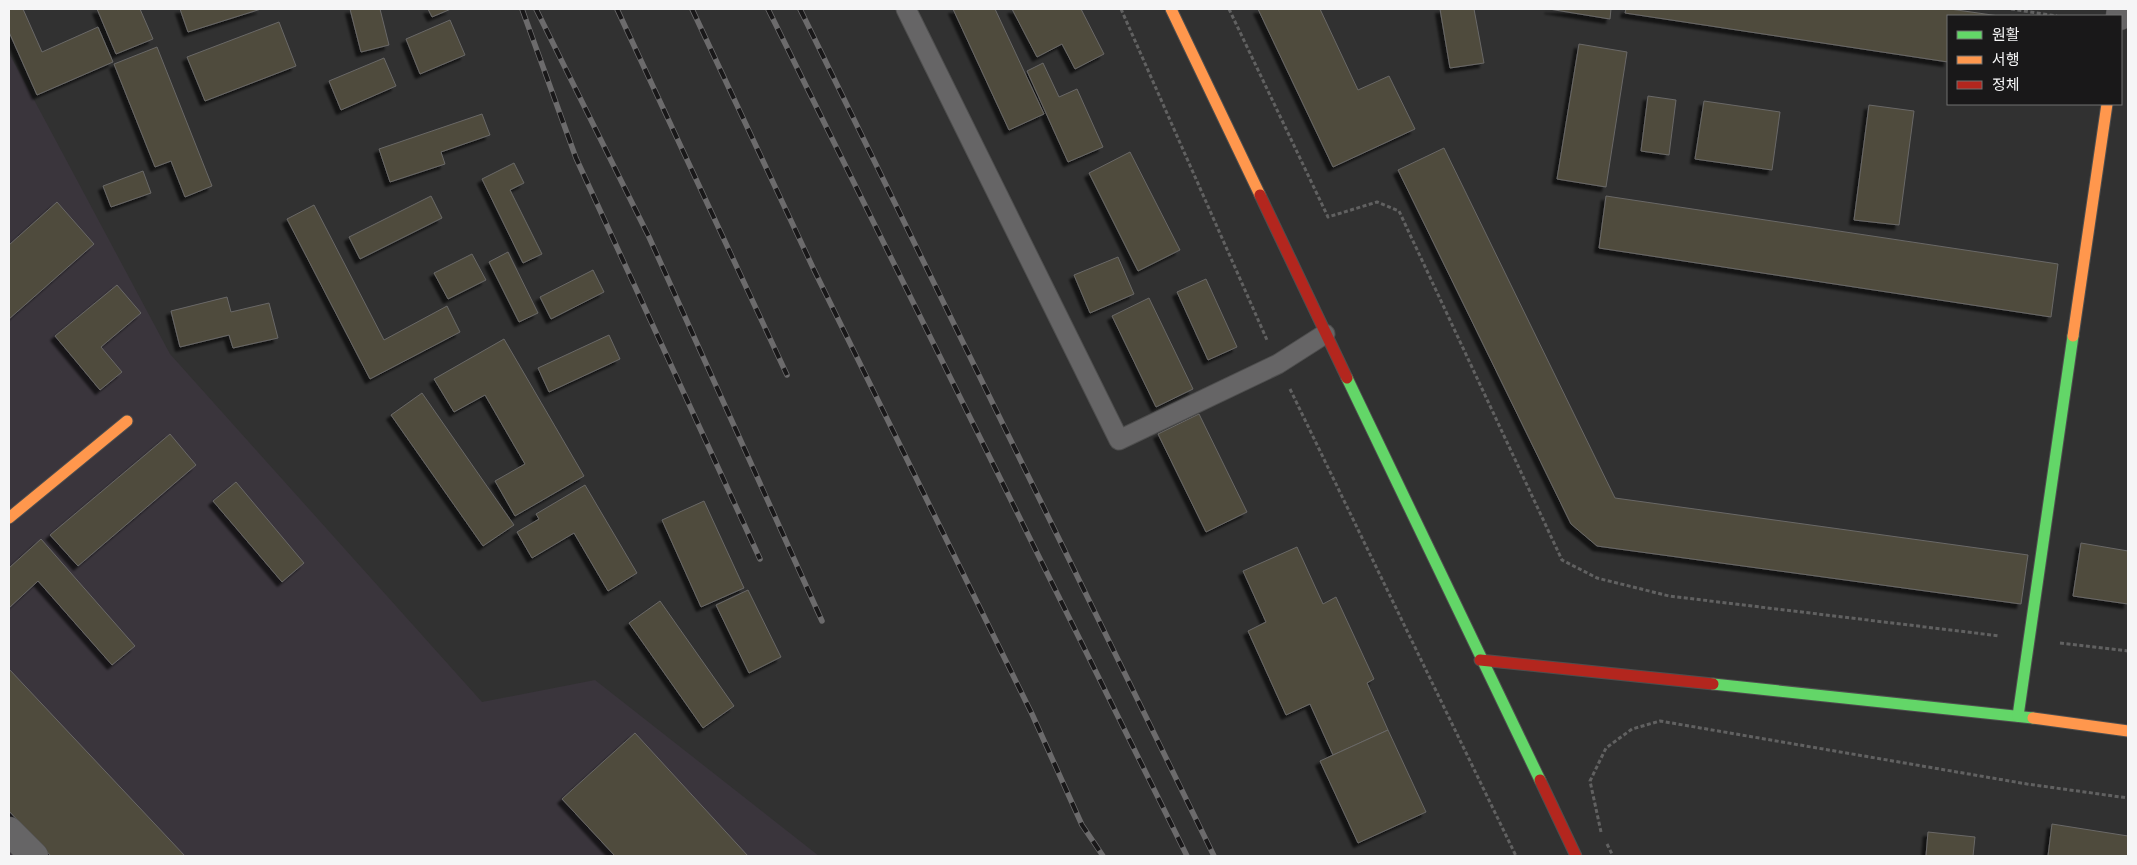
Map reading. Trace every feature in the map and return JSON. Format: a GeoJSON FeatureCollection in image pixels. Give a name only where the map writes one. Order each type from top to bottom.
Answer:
{"type":"FeatureCollection","features":[{"type":"Feature","properties":{"kind":"main road"},"geometry":{"type":"LineString","coordinates":[[1171,9],[1480,660],[1576,856]]}},
{"type":"Feature","properties":{"kind":"main road"},"geometry":{"type":"LineString","coordinates":[[2018,716],[2107,105]]}},
{"type":"Feature","properties":{"kind":"main road"},"geometry":{"type":"LineString","coordinates":[[9,518],[127,421]]}},
{"type":"Feature","properties":{"kind":"main road"},"geometry":{"type":"LineString","coordinates":[[1480,660],[2018,716],[2128,731]]}},
{"type":"Feature","properties":{"kind":"street"},"geometry":{"type":"LineString","coordinates":[[9,831],[34,856]]}},
{"type":"Feature","properties":{"kind":"lane"},"geometry":{"type":"LineString","coordinates":[[906,9],[1119,440],[1278,364],[1326,334]]}},
{"type":"Feature","properties":{"kind":"path"},"geometry":{"type":"LineString","coordinates":[[1121,9],[1278,364],[1516,856]]}},
{"type":"Feature","properties":{"kind":"path"},"geometry":{"type":"LineString","coordinates":[[1229,9],[1328,217],[1377,202],[1399,211],[1562,560],[1596,578],[1669,596],[2128,651]]}},
{"type":"Feature","properties":{"kind":"path"},"geometry":{"type":"LineString","coordinates":[[2010,9],[2050,15]]}},
{"type":"Feature","properties":{"kind":"path"},"geometry":{"type":"LineString","coordinates":[[1613,856],[1601,833],[1590,780],[1606,748],[1632,729],[1660,721],[2027,784],[2128,798]]}},
{"type":"Feature","properties":{"kind":"shaded area"},"geometry":{"type":"Polygon","coordinates":[[[9,53],[170,354],[482,702],[595,680],[819,856],[9,856],[9,53]]]}},
{"type":"Feature","properties":{"kind":"building"},"geometry":{"type":"Polygon","coordinates":[[[9,9],[23,9],[42,52],[98,27],[113,62],[37,95],[9,32],[9,9]]]}},
{"type":"Feature","properties":{"kind":"building"},"geometry":{"type":"Polygon","coordinates":[[[97,9],[140,9],[153,39],[116,54],[97,9]]]}},
{"type":"Feature","properties":{"kind":"building"},"geometry":{"type":"Polygon","coordinates":[[[180,9],[261,9],[188,32],[180,9]]]}},
{"type":"Feature","properties":{"kind":"building"},"geometry":{"type":"Polygon","coordinates":[[[350,9],[380,9],[389,45],[361,52],[350,9]]]}},
{"type":"Feature","properties":{"kind":"building"},"geometry":{"type":"Polygon","coordinates":[[[428,9],[451,9],[432,17],[428,9]]]}},
{"type":"Feature","properties":{"kind":"building"},"geometry":{"type":"Polygon","coordinates":[[[953,9],[995,9],[1044,114],[1009,130],[953,9]]]}},
{"type":"Feature","properties":{"kind":"building"},"geometry":{"type":"Polygon","coordinates":[[[1012,9],[1081,9],[1104,54],[1075,69],[1062,44],[1037,57],[1012,9]]]}},
{"type":"Feature","properties":{"kind":"building"},"geometry":{"type":"Polygon","coordinates":[[[1258,9],[1320,9],[1358,90],[1389,76],[1415,129],[1333,167],[1258,9]]]}},
{"type":"Feature","properties":{"kind":"building"},"geometry":{"type":"Polygon","coordinates":[[[1440,9],[1474,9],[1484,63],[1450,68],[1440,9]]]}},
{"type":"Feature","properties":{"kind":"building"},"geometry":{"type":"Polygon","coordinates":[[[1549,9],[1611,9],[1610,19],[1549,9]]]}},
{"type":"Feature","properties":{"kind":"building"},"geometry":{"type":"Polygon","coordinates":[[[1626,9],[1950,9],[1992,15],[1947,15],[1947,62],[1625,13],[1626,9]]]}},
{"type":"Feature","properties":{"kind":"building"},"geometry":{"type":"Polygon","coordinates":[[[450,20],[465,55],[420,74],[406,39],[450,20]]]}},
{"type":"Feature","properties":{"kind":"building"},"geometry":{"type":"Polygon","coordinates":[[[279,22],[296,66],[205,101],[187,57],[279,22]]]}},
{"type":"Feature","properties":{"kind":"building"},"geometry":{"type":"Polygon","coordinates":[[[1579,44],[1627,52],[1606,187],[1557,179],[1579,44]]]}},
{"type":"Feature","properties":{"kind":"building"},"geometry":{"type":"Polygon","coordinates":[[[157,47],[212,186],[185,197],[171,161],[155,167],[114,64],[157,47]]]}},
{"type":"Feature","properties":{"kind":"building"},"geometry":{"type":"Polygon","coordinates":[[[384,58],[396,86],[341,110],[329,81],[384,58]]]}},
{"type":"Feature","properties":{"kind":"building"},"geometry":{"type":"Polygon","coordinates":[[[1043,63],[1059,97],[1077,89],[1103,147],[1068,162],[1027,71],[1043,63]]]}},
{"type":"Feature","properties":{"kind":"building"},"geometry":{"type":"Polygon","coordinates":[[[1648,96],[1676,100],[1669,155],[1641,151],[1648,96]]]}},
{"type":"Feature","properties":{"kind":"building"},"geometry":{"type":"Polygon","coordinates":[[[1704,101],[1780,112],[1772,170],[1695,159],[1704,101]]]}},
{"type":"Feature","properties":{"kind":"building"},"geometry":{"type":"Polygon","coordinates":[[[1869,105],[1914,111],[1899,225],[1854,220],[1869,105]]]}},
{"type":"Feature","properties":{"kind":"building"},"geometry":{"type":"Polygon","coordinates":[[[482,114],[490,135],[441,152],[445,164],[390,182],[379,149],[482,114]]]}},
{"type":"Feature","properties":{"kind":"building"},"geometry":{"type":"Polygon","coordinates":[[[1444,148],[1615,498],[2028,555],[2021,604],[1597,546],[1571,524],[1398,170],[1444,148]]]}},
{"type":"Feature","properties":{"kind":"building"},"geometry":{"type":"Polygon","coordinates":[[[1130,152],[1180,250],[1138,271],[1089,173],[1130,152]]]}},
{"type":"Feature","properties":{"kind":"building"},"geometry":{"type":"Polygon","coordinates":[[[514,163],[524,183],[510,190],[542,254],[523,263],[482,179],[514,163]]]}},
{"type":"Feature","properties":{"kind":"building"},"geometry":{"type":"Polygon","coordinates":[[[143,171],[151,193],[111,207],[103,186],[143,171]]]}},
{"type":"Feature","properties":{"kind":"building"},"geometry":{"type":"Polygon","coordinates":[[[431,196],[442,218],[360,259],[349,237],[431,196]]]}},
{"type":"Feature","properties":{"kind":"building"},"geometry":{"type":"Polygon","coordinates":[[[1606,196],[2058,264],[2051,317],[1599,248],[1606,196]]]}},
{"type":"Feature","properties":{"kind":"building"},"geometry":{"type":"Polygon","coordinates":[[[57,202],[94,244],[9,319],[9,245],[57,202]]]}},
{"type":"Feature","properties":{"kind":"building"},"geometry":{"type":"Polygon","coordinates":[[[314,205],[384,340],[447,306],[460,332],[370,379],[287,219],[314,205]]]}},
{"type":"Feature","properties":{"kind":"building"},"geometry":{"type":"Polygon","coordinates":[[[508,252],[538,313],[519,322],[489,262],[508,252]]]}},
{"type":"Feature","properties":{"kind":"building"},"geometry":{"type":"Polygon","coordinates":[[[472,254],[486,280],[448,299],[434,273],[472,254]]]}},
{"type":"Feature","properties":{"kind":"building"},"geometry":{"type":"Polygon","coordinates":[[[1118,257],[1134,294],[1090,313],[1074,275],[1118,257]]]}},
{"type":"Feature","properties":{"kind":"building"},"geometry":{"type":"Polygon","coordinates":[[[593,270],[604,292],[551,319],[540,297],[593,270]]]}},
{"type":"Feature","properties":{"kind":"building"},"geometry":{"type":"Polygon","coordinates":[[[1206,279],[1237,347],[1208,360],[1177,292],[1206,279]]]}},
{"type":"Feature","properties":{"kind":"building"},"geometry":{"type":"Polygon","coordinates":[[[117,285],[141,313],[101,347],[122,372],[100,390],[55,336],[117,285]]]}},
{"type":"Feature","properties":{"kind":"building"},"geometry":{"type":"Polygon","coordinates":[[[227,297],[231,312],[269,303],[278,338],[233,348],[229,335],[180,347],[171,311],[227,297]]]}},
{"type":"Feature","properties":{"kind":"building"},"geometry":{"type":"Polygon","coordinates":[[[1149,298],[1193,389],[1156,407],[1112,316],[1149,298]]]}},
{"type":"Feature","properties":{"kind":"building"},"geometry":{"type":"Polygon","coordinates":[[[609,335],[620,359],[549,392],[538,368],[609,335]]]}},
{"type":"Feature","properties":{"kind":"building"},"geometry":{"type":"Polygon","coordinates":[[[504,339],[584,476],[515,516],[495,481],[525,464],[485,395],[454,412],[434,379],[504,339]]]}},
{"type":"Feature","properties":{"kind":"building"},"geometry":{"type":"Polygon","coordinates":[[[422,393],[514,525],[483,546],[391,415],[422,393]]]}},
{"type":"Feature","properties":{"kind":"building"},"geometry":{"type":"Polygon","coordinates":[[[1199,414],[1247,512],[1206,532],[1158,434],[1199,414]]]}},
{"type":"Feature","properties":{"kind":"building"},"geometry":{"type":"Polygon","coordinates":[[[170,434],[196,465],[78,566],[50,535],[170,434]]]}},
{"type":"Feature","properties":{"kind":"building"},"geometry":{"type":"Polygon","coordinates":[[[236,482],[304,563],[282,582],[213,501],[236,482]]]}},
{"type":"Feature","properties":{"kind":"building"},"geometry":{"type":"Polygon","coordinates":[[[585,485],[637,573],[608,591],[574,533],[532,558],[517,532],[539,519],[536,514],[585,485]]]}},
{"type":"Feature","properties":{"kind":"building"},"geometry":{"type":"Polygon","coordinates":[[[704,501],[744,588],[701,607],[662,520],[704,501]]]}},
{"type":"Feature","properties":{"kind":"building"},"geometry":{"type":"Polygon","coordinates":[[[41,539],[135,646],[112,665],[38,581],[9,608],[9,568],[41,539]]]}},
{"type":"Feature","properties":{"kind":"building"},"geometry":{"type":"Polygon","coordinates":[[[2081,543],[2128,551],[2128,604],[2073,596],[2081,543]]]}},
{"type":"Feature","properties":{"kind":"building"},"geometry":{"type":"Polygon","coordinates":[[[1297,547],[1323,604],[1336,597],[1374,679],[1367,683],[1388,730],[1333,755],[1310,704],[1286,715],[1248,631],[1266,622],[1243,571],[1297,547]]]}},
{"type":"Feature","properties":{"kind":"building"},"geometry":{"type":"Polygon","coordinates":[[[748,590],[781,657],[749,673],[716,605],[748,590]]]}},
{"type":"Feature","properties":{"kind":"building"},"geometry":{"type":"Polygon","coordinates":[[[660,601],[734,706],[703,728],[629,623],[660,601]]]}},
{"type":"Feature","properties":{"kind":"building"},"geometry":{"type":"Polygon","coordinates":[[[9,669],[185,856],[51,856],[9,811],[9,669]]]}},
{"type":"Feature","properties":{"kind":"building"},"geometry":{"type":"Polygon","coordinates":[[[1388,730],[1426,812],[1358,843],[1320,761],[1388,730]]]}},
{"type":"Feature","properties":{"kind":"building"},"geometry":{"type":"Polygon","coordinates":[[[635,733],[748,856],[615,856],[562,799],[635,733]]]}},
{"type":"Feature","properties":{"kind":"building"},"geometry":{"type":"Polygon","coordinates":[[[2052,824],[2128,836],[2128,856],[2048,856],[2052,824]]]}},
{"type":"Feature","properties":{"kind":"building"},"geometry":{"type":"Polygon","coordinates":[[[1928,832],[1975,837],[1973,856],[1926,856],[1928,832]]]}},
{"type":"Feature","properties":{"kind":"railway"},"geometry":{"type":"LineString","coordinates":[[522,9],[576,158],[760,559]]}},
{"type":"Feature","properties":{"kind":"railway"},"geometry":{"type":"LineString","coordinates":[[536,9],[649,237],[822,621]]}},
{"type":"Feature","properties":{"kind":"railway"},"geometry":{"type":"LineString","coordinates":[[617,9],[787,375]]}},
{"type":"Feature","properties":{"kind":"railway"},"geometry":{"type":"LineString","coordinates":[[692,9],[815,272],[1032,714],[1082,825],[1103,856]]}},
{"type":"Feature","properties":{"kind":"railway"},"geometry":{"type":"LineString","coordinates":[[768,9],[1187,856]]}},
{"type":"Feature","properties":{"kind":"railway"},"geometry":{"type":"LineString","coordinates":[[800,9],[1214,856]]}},
{"type":"Feature","properties":{"kind":"traffic: fast"},"geometry":{"type":"LineString","coordinates":[[2018,716],[2073,336]]}},
{"type":"Feature","properties":{"kind":"traffic: fast"},"geometry":{"type":"LineString","coordinates":[[1347,378],[1540,780]]}},
{"type":"Feature","properties":{"kind":"traffic: fast"},"geometry":{"type":"LineString","coordinates":[[1713,684],[2033,718]]}},
{"type":"Feature","properties":{"kind":"traffic: slow"},"geometry":{"type":"LineString","coordinates":[[1171,9],[1260,195]]}},
{"type":"Feature","properties":{"kind":"traffic: slow"},"geometry":{"type":"LineString","coordinates":[[2073,336],[2107,105]]}},
{"type":"Feature","properties":{"kind":"traffic: slow"},"geometry":{"type":"LineString","coordinates":[[9,518],[127,421]]}},
{"type":"Feature","properties":{"kind":"traffic: slow"},"geometry":{"type":"LineString","coordinates":[[2033,718],[2128,731]]}},
{"type":"Feature","properties":{"kind":"traffic: jam"},"geometry":{"type":"LineString","coordinates":[[1260,195],[1347,378]]}},
{"type":"Feature","properties":{"kind":"traffic: jam"},"geometry":{"type":"LineString","coordinates":[[1480,660],[1713,684]]}},
{"type":"Feature","properties":{"kind":"traffic: jam"},"geometry":{"type":"LineString","coordinates":[[1540,780],[1576,856]]}}]}
